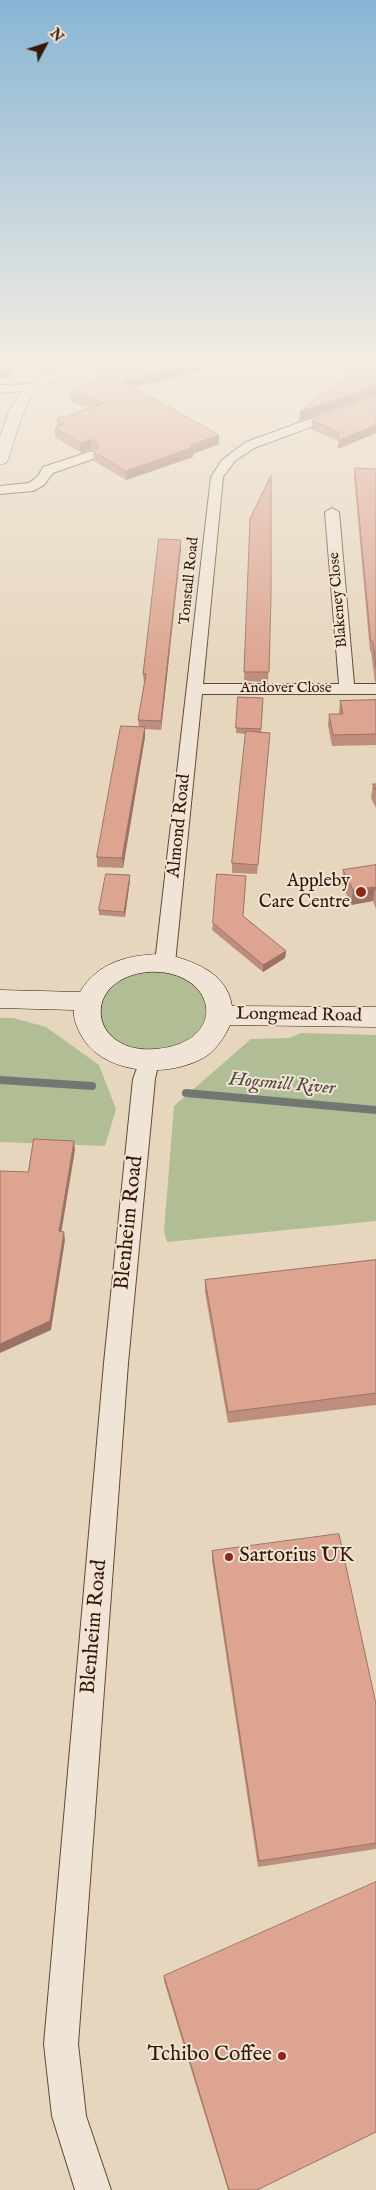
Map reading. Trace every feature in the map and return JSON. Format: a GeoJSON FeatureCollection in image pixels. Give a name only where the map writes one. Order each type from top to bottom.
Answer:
{"type":"FeatureCollection","features":[{"type":"Feature","properties":{"kind":"street"},"geometry":{"type":"LineString","coordinates":[[0,490],[34,487],[42,482],[48,470],[59,466]]}},
{"type":"Feature","properties":{"kind":"street","name":"Tonstall Road"},"geometry":{"type":"LineString","coordinates":[[195,689],[218,477],[222,466]]}},
{"type":"Feature","properties":{"kind":"street","name":"Blakeney Close"},"geometry":{"type":"LineString","coordinates":[[332,512],[347,689]]}},
{"type":"Feature","properties":{"kind":"street","name":"Andover Close"},"geometry":{"type":"LineString","coordinates":[[195,689],[376,689]]}},
{"type":"Feature","properties":{"kind":"street","name":"Almond Road"},"geometry":{"type":"LineString","coordinates":[[165,963],[195,689]]}},
{"type":"Feature","properties":{"kind":"street","name":"Longmead Road"},"geometry":{"type":"LineString","coordinates":[[165,963],[187,969],[210,984],[219,1000],[221,1015],[215,1032],[202,1045],[183,1056],[149,1061],[125,1057],[105,1047],[94,1036],[86,1020],[88,1001],[97,985],[119,970],[140,964],[165,963]]}},
{"type":"Feature","properties":{"kind":"street"},"geometry":{"type":"LineString","coordinates":[[0,998],[88,1001]]}},
{"type":"Feature","properties":{"kind":"street","name":"Longmead Road"},"geometry":{"type":"LineString","coordinates":[[221,1015],[376,1017]]}},
{"type":"Feature","properties":{"kind":"street","name":"Blenheim Road"},"geometry":{"type":"LineString","coordinates":[[93,2190],[69,2116],[61,2044],[116,1363],[144,1079],[149,1061]]}},
{"type":"Feature","properties":{"kind":"green space"},"geometry":{"type":"Polygon","coordinates":[[[146,970],[174,973],[196,985],[208,1004],[206,1025],[190,1042],[148,1053],[106,1037],[95,1005],[119,978],[146,970]]]}},
{"type":"Feature","properties":{"kind":"green space"},"geometry":{"type":"Polygon","coordinates":[[[0,1018],[13,1018],[46,1027],[99,1065],[116,1109],[105,1146],[0,1142],[0,1018]]]}},
{"type":"Feature","properties":{"kind":"green space"},"geometry":{"type":"Polygon","coordinates":[[[301,1033],[376,1035],[376,1221],[167,1242],[164,1231],[174,1106],[251,1039],[289,1038],[301,1033]]]}},
{"type":"Feature","properties":{"kind":"building"},"geometry":{"type":"Polygon","coordinates":[[[118,466],[139,466],[126,471],[118,466]]]}},
{"type":"Feature","properties":{"kind":"building"},"geometry":{"type":"Polygon","coordinates":[[[355,468],[376,469],[376,667],[373,641],[371,641],[355,468]]]}},
{"type":"Feature","properties":{"kind":"building"},"geometry":{"type":"Polygon","coordinates":[[[271,476],[269,672],[244,672],[250,519],[271,476]]]}},
{"type":"Feature","properties":{"kind":"building"},"geometry":{"type":"Polygon","coordinates":[[[159,539],[181,540],[161,721],[138,720],[146,674],[143,674],[159,539]]]}},
{"type":"Feature","properties":{"kind":"building"},"geometry":{"type":"Polygon","coordinates":[[[238,697],[263,698],[261,729],[236,728],[238,697]]]}},
{"type":"Feature","properties":{"kind":"building"},"geometry":{"type":"Polygon","coordinates":[[[376,700],[376,734],[333,735],[329,714],[343,714],[340,701],[376,700]]]}},
{"type":"Feature","properties":{"kind":"building"},"geometry":{"type":"Polygon","coordinates":[[[121,726],[145,727],[122,858],[97,857],[121,726]]]}},
{"type":"Feature","properties":{"kind":"building"},"geometry":{"type":"Polygon","coordinates":[[[246,731],[270,733],[258,865],[232,863],[246,731]]]}},
{"type":"Feature","properties":{"kind":"building"},"geometry":{"type":"Polygon","coordinates":[[[376,865],[376,890],[375,887],[353,890],[343,870],[376,865]]]}},
{"type":"Feature","properties":{"kind":"building"},"geometry":{"type":"Polygon","coordinates":[[[106,874],[130,875],[124,912],[99,910],[106,874]]]}},
{"type":"Feature","properties":{"kind":"building"},"geometry":{"type":"Polygon","coordinates":[[[217,874],[246,876],[243,916],[286,951],[263,965],[213,923],[217,874]]]}},
{"type":"Feature","properties":{"kind":"building"},"geometry":{"type":"Polygon","coordinates":[[[34,1139],[74,1141],[59,1231],[64,1232],[50,1321],[0,1344],[0,1171],[28,1172],[34,1139]]]}},
{"type":"Feature","properties":{"kind":"building"},"geometry":{"type":"Polygon","coordinates":[[[376,1260],[376,1393],[228,1412],[205,1280],[376,1260]]]}},
{"type":"Feature","properties":{"kind":"building"},"geometry":{"type":"Polygon","coordinates":[[[339,1534],[376,1704],[376,1843],[259,1861],[212,1551],[339,1534]]]}},
{"type":"Feature","properties":{"kind":"building","name":"Tchibo Coffee"},"geometry":{"type":"Polygon","coordinates":[[[376,1882],[376,2132],[257,2190],[229,2190],[164,1976],[376,1882]]]}},
{"type":"Feature","properties":{"kind":"waterway","name":"Hogsmill River"},"geometry":{"type":"LineString","coordinates":[[0,1080],[92,1086]]}},
{"type":"Feature","properties":{"kind":"waterway","name":"Hogsmill River"},"geometry":{"type":"LineString","coordinates":[[186,1093],[376,1110]]}},
{"type":"Feature","properties":{"kind":"place","name":"Appleby Care Centre"},"geometry":{"type":"Point","coordinates":[361,892]}},
{"type":"Feature","properties":{"kind":"place","name":"Sartorius UK"},"geometry":{"type":"Point","coordinates":[229,1557]}},
{"type":"Feature","properties":{"kind":"place","name":"Tchibo Coffee"},"geometry":{"type":"Point","coordinates":[282,2056]}}]}
